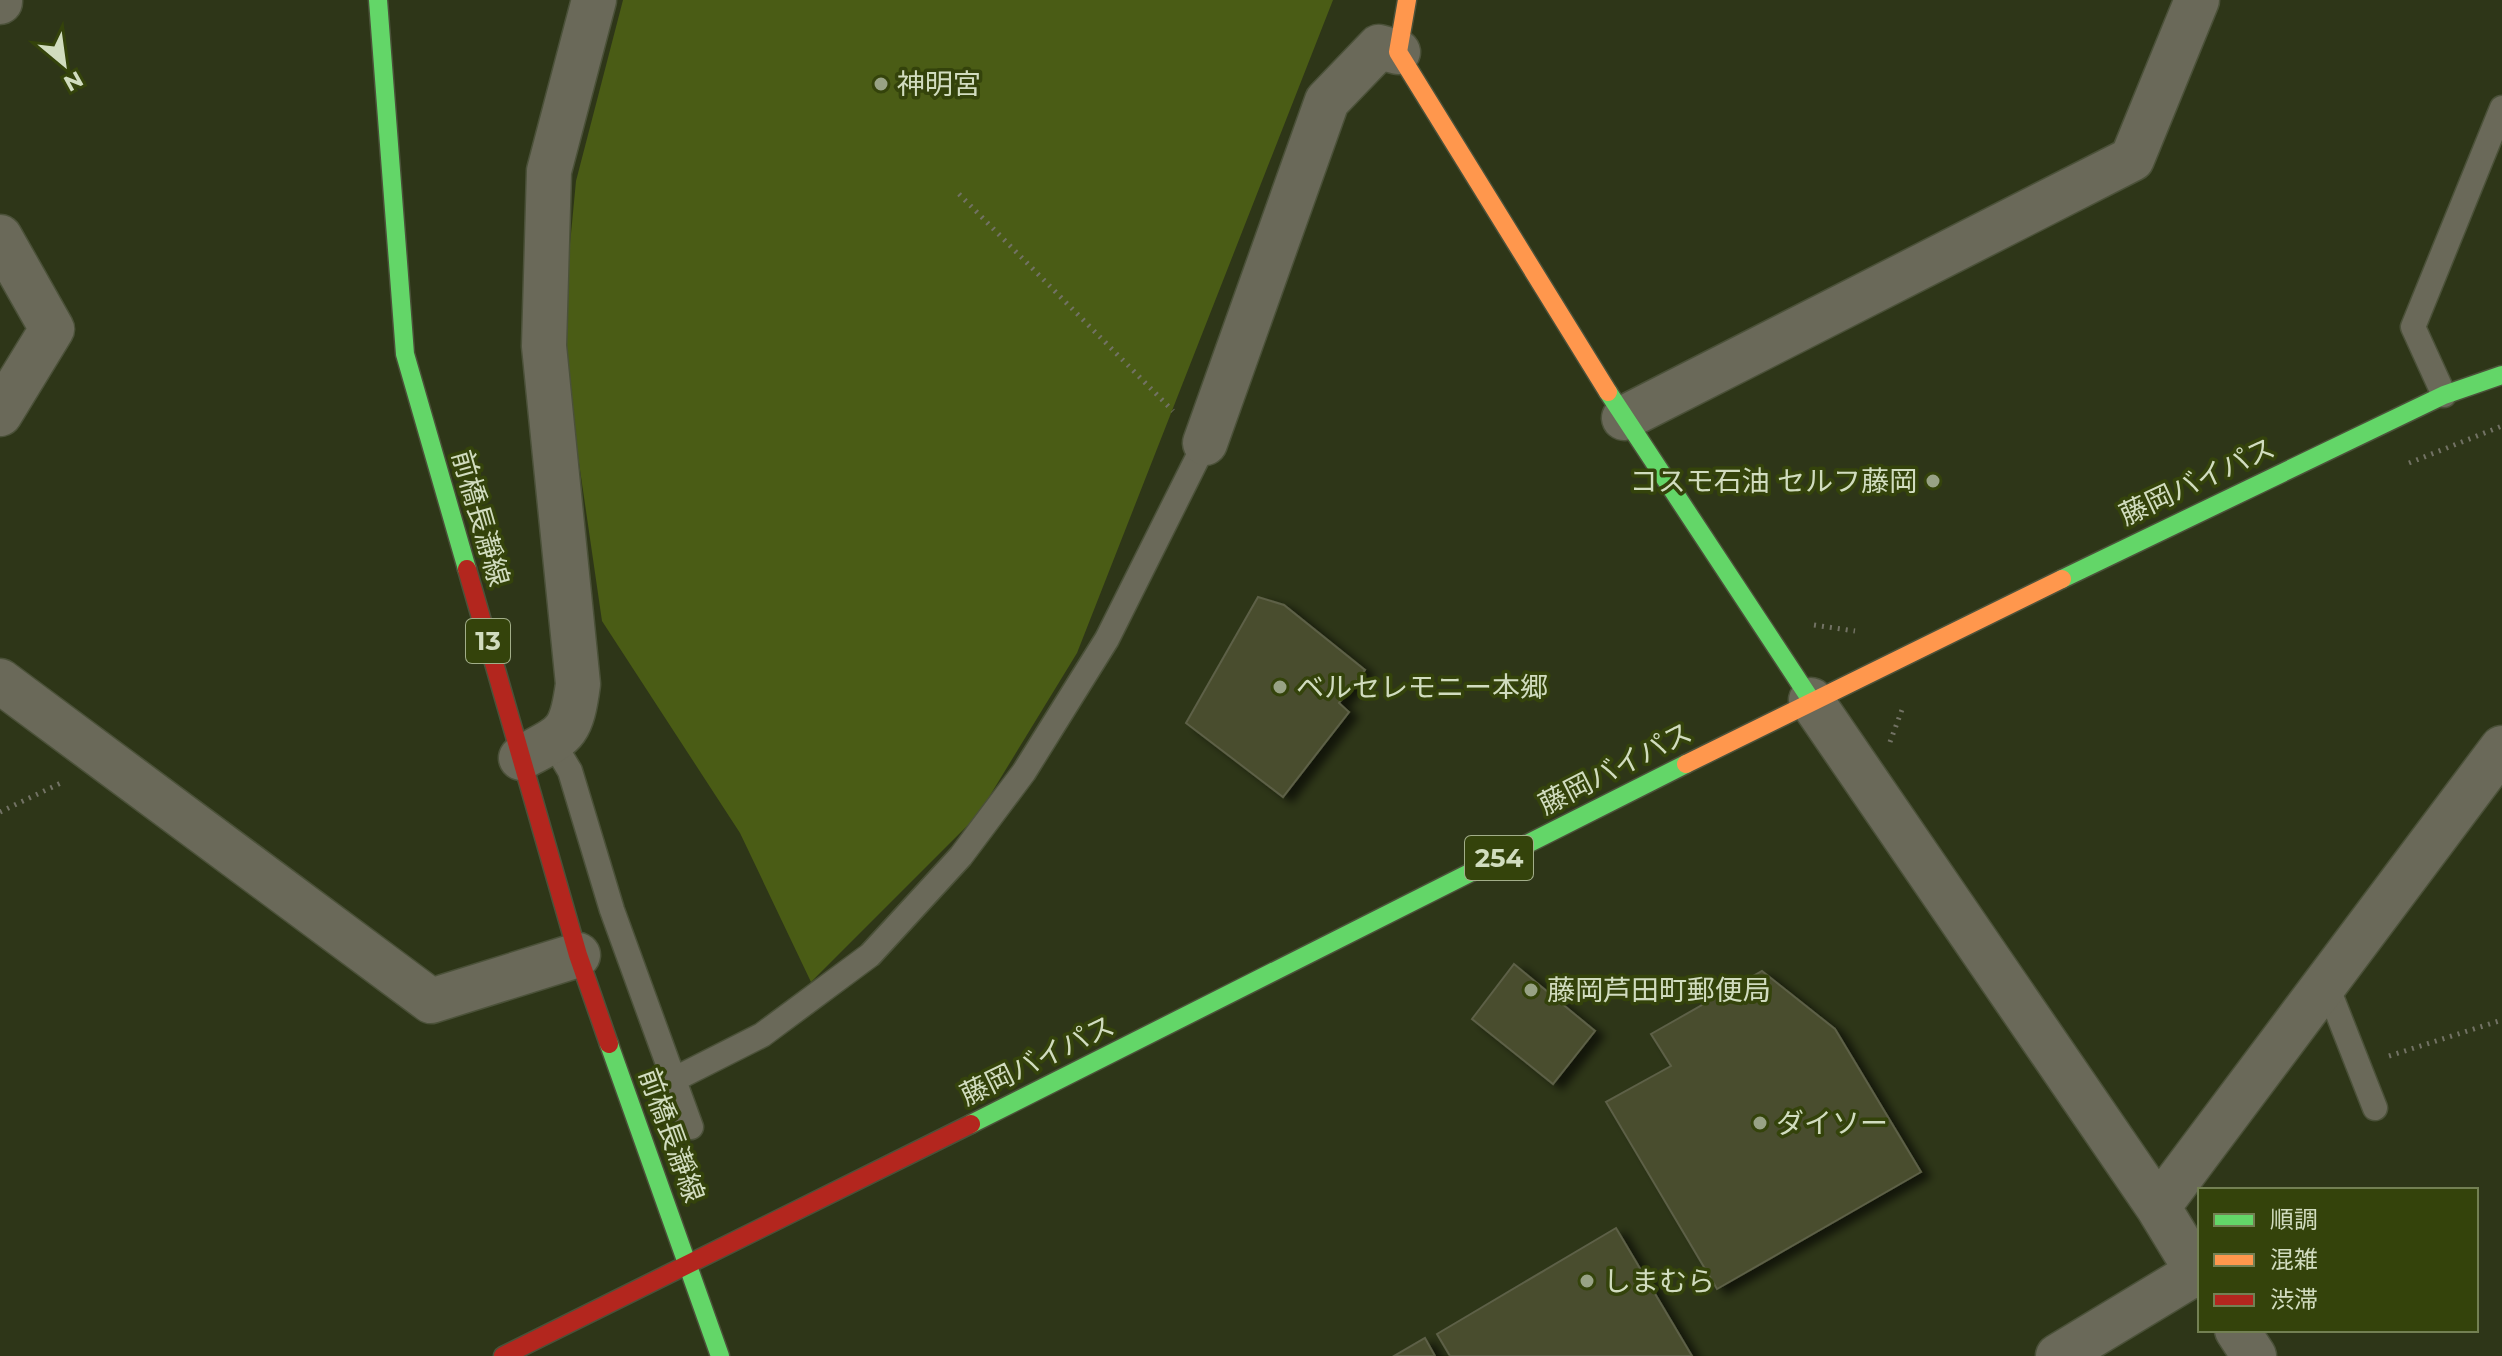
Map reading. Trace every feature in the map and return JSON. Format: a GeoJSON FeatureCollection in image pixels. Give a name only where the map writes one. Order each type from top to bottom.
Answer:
{"type":"FeatureCollection","features":[{"type":"Feature","properties":{"kind":"main road","name":"前橋長瀞線"},"geometry":{"type":"LineString","coordinates":[[378,0],[405,354],[537,750],[578,955],[690,1262],[720,1356]]}},
{"type":"Feature","properties":{"kind":"main road"},"geometry":{"type":"LineString","coordinates":[[1407,0],[1398,52],[1624,418],[1811,700]]}},
{"type":"Feature","properties":{"kind":"main road","name":"藤岡バイパス"},"geometry":{"type":"LineString","coordinates":[[503,1356],[1200,1011],[1811,700],[2444,395],[2502,375]]}},
{"type":"Feature","properties":{"kind":"street"},"geometry":{"type":"LineString","coordinates":[[537,750],[565,735],[574,711],[578,684],[544,346],[549,171],[594,0]]}},
{"type":"Feature","properties":{"kind":"street"},"geometry":{"type":"LineString","coordinates":[[1624,418],[2132,159],[2197,0]]}},
{"type":"Feature","properties":{"kind":"street"},"geometry":{"type":"LineString","coordinates":[[1205,443],[1327,101],[1379,47],[1398,52]]}},
{"type":"Feature","properties":{"kind":"street"},"geometry":{"type":"LineString","coordinates":[[0,237],[52,329],[0,414]]}},
{"type":"Feature","properties":{"kind":"street"},"geometry":{"type":"LineString","coordinates":[[0,681],[431,1001],[578,955]]}},
{"type":"Feature","properties":{"kind":"street"},"geometry":{"type":"LineString","coordinates":[[1811,700],[2158,1207],[2198,1272]]}},
{"type":"Feature","properties":{"kind":"street"},"geometry":{"type":"LineString","coordinates":[[2158,1207],[2327,986],[2502,748]]}},
{"type":"Feature","properties":{"kind":"street"},"geometry":{"type":"LineString","coordinates":[[2058,1356],[2198,1275]]}},
{"type":"Feature","properties":{"kind":"street"},"geometry":{"type":"LineString","coordinates":[[2238,1332],[2254,1356]]}},
{"type":"Feature","properties":{"kind":"lane"},"geometry":{"type":"LineString","coordinates":[[2444,395],[2413,327],[2502,108]]}},
{"type":"Feature","properties":{"kind":"lane"},"geometry":{"type":"LineString","coordinates":[[675,1079],[762,1035],[870,955],[961,856],[1024,772],[1107,639],[1205,443]]}},
{"type":"Feature","properties":{"kind":"lane"},"geometry":{"type":"LineString","coordinates":[[537,750],[570,771],[612,910],[691,1127]]}},
{"type":"Feature","properties":{"kind":"lane"},"geometry":{"type":"LineString","coordinates":[[2327,986],[2375,1108]]}},
{"type":"Feature","properties":{"kind":"path"},"geometry":{"type":"LineString","coordinates":[[959,194],[1205,443]]}},
{"type":"Feature","properties":{"kind":"path"},"geometry":{"type":"LineString","coordinates":[[0,812],[110,760]]}},
{"type":"Feature","properties":{"kind":"path"},"geometry":{"type":"LineString","coordinates":[[2357,1066],[2502,1020]]}},
{"type":"Feature","properties":{"kind":"green space"},"geometry":{"type":"Polygon","coordinates":[[[623,0],[1333,0],[1077,653],[978,815],[811,982],[740,833],[602,621],[561,339],[576,181],[623,0]]]}},
{"type":"Feature","properties":{"kind":"building","name":"ベルセレモニー本郷"},"geometry":{"type":"Polygon","coordinates":[[[1258,597],[1284,605],[1365,670],[1339,703],[1349,712],[1283,797],[1186,723],[1258,597]]]}},
{"type":"Feature","properties":{"kind":"building"},"geometry":{"type":"Polygon","coordinates":[[[1514,964],[1595,1031],[1553,1084],[1472,1019],[1514,964]]]}},
{"type":"Feature","properties":{"kind":"building"},"geometry":{"type":"Polygon","coordinates":[[[1762,971],[1835,1029],[1921,1172],[1717,1289],[1606,1102],[1671,1066],[1651,1034],[1762,971]]]}},
{"type":"Feature","properties":{"kind":"building","name":"しまむら"},"geometry":{"type":"Polygon","coordinates":[[[1616,1228],[1692,1356],[1450,1356],[1437,1334],[1616,1228]]]}},
{"type":"Feature","properties":{"kind":"building"},"geometry":{"type":"Polygon","coordinates":[[[1425,1338],[1435,1356],[1394,1356],[1425,1338]]]}},
{"type":"Feature","properties":{"kind":"traffic: fast"},"geometry":{"type":"LineString","coordinates":[[378,0],[405,354],[467,569]]}},
{"type":"Feature","properties":{"kind":"traffic: fast"},"geometry":{"type":"LineString","coordinates":[[2062,579],[2444,395],[2502,375]]}},
{"type":"Feature","properties":{"kind":"traffic: fast"},"geometry":{"type":"LineString","coordinates":[[1608,392],[1811,700]]}},
{"type":"Feature","properties":{"kind":"traffic: fast"},"geometry":{"type":"LineString","coordinates":[[971,1124],[1686,764]]}},
{"type":"Feature","properties":{"kind":"traffic: fast"},"geometry":{"type":"LineString","coordinates":[[609,1044],[720,1356]]}},
{"type":"Feature","properties":{"kind":"traffic: slow"},"geometry":{"type":"LineString","coordinates":[[1407,0],[1398,52],[1608,392]]}},
{"type":"Feature","properties":{"kind":"traffic: slow"},"geometry":{"type":"LineString","coordinates":[[1686,764],[2062,579]]}},
{"type":"Feature","properties":{"kind":"traffic: jam"},"geometry":{"type":"LineString","coordinates":[[467,569],[578,955],[609,1044]]}},
{"type":"Feature","properties":{"kind":"traffic: jam"},"geometry":{"type":"LineString","coordinates":[[503,1356],[971,1124]]}},
{"type":"Feature","properties":{"kind":"place","name":"神明宮"},"geometry":{"type":"Point","coordinates":[881,84]}},
{"type":"Feature","properties":{"kind":"place","name":"コスモ石油 セルフ藤岡"},"geometry":{"type":"Point","coordinates":[1933,481]}},
{"type":"Feature","properties":{"kind":"place","name":"ベルセレモニー本郷"},"geometry":{"type":"Point","coordinates":[1280,687]}},
{"type":"Feature","properties":{"kind":"place","name":"藤岡芦田町郵便局"},"geometry":{"type":"Point","coordinates":[1531,990]}},
{"type":"Feature","properties":{"kind":"place","name":"ダイソー"},"geometry":{"type":"Point","coordinates":[1760,1123]}},
{"type":"Feature","properties":{"kind":"place","name":"しまむら"},"geometry":{"type":"Point","coordinates":[1587,1281]}}]}
